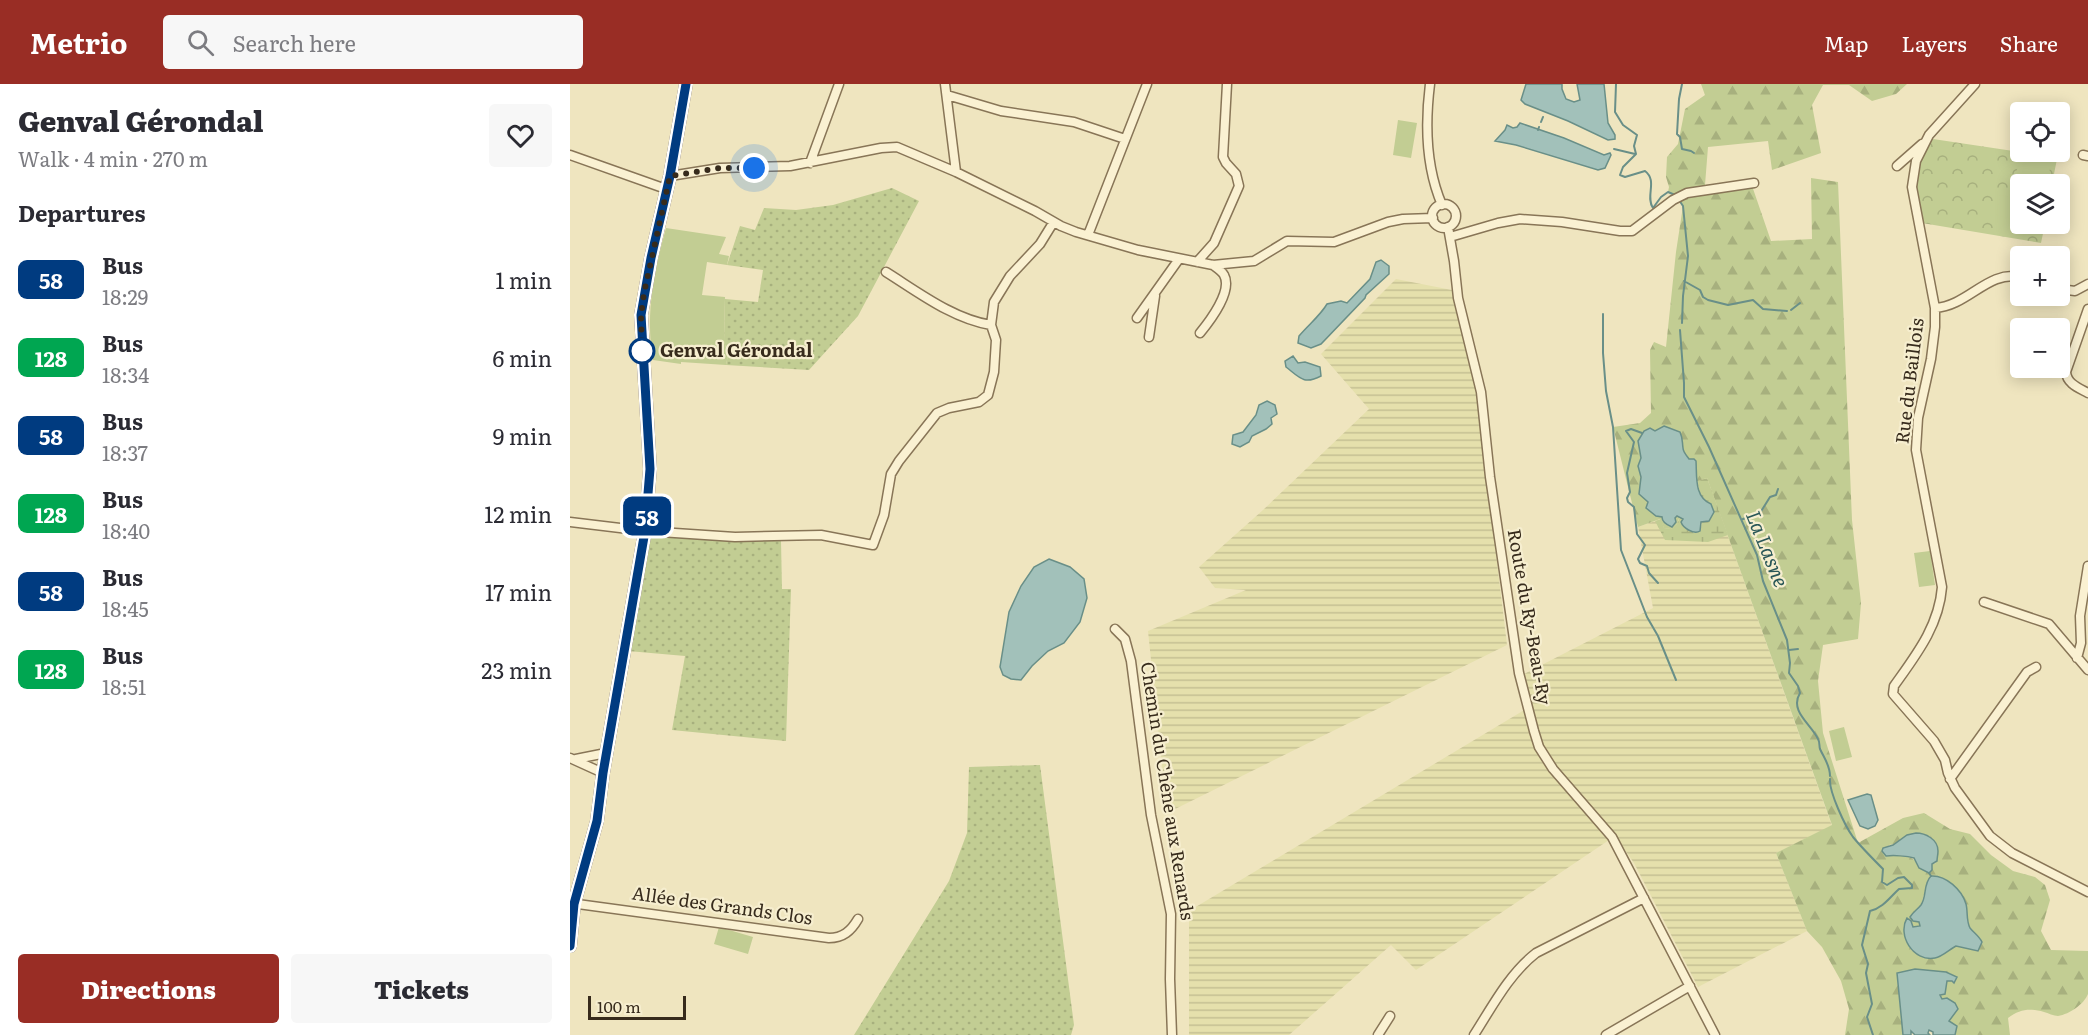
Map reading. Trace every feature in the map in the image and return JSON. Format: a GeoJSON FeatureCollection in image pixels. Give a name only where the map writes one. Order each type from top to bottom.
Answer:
{"type":"FeatureCollection","features":[{"type":"Feature","properties":{"kind":"main road"},"geometry":{"type":"LineString","coordinates":[[570,946],[572,903],[595,831],[606,753],[645,531],[650,469],[641,315],[670,176],[686,84]]}},
{"type":"Feature","properties":{"kind":"street"},"geometry":{"type":"LineString","coordinates":[[810,163],[839,84]]}},
{"type":"Feature","properties":{"kind":"street"},"geometry":{"type":"LineString","coordinates":[[945,84],[956,172]]}},
{"type":"Feature","properties":{"kind":"street"},"geometry":{"type":"LineString","coordinates":[[1088,235],[1147,84]]}},
{"type":"Feature","properties":{"kind":"street"},"geometry":{"type":"LineString","coordinates":[[1197,262],[1214,243],[1239,186],[1236,174],[1223,157],[1227,84]]}},
{"type":"Feature","properties":{"kind":"street"},"geometry":{"type":"LineString","coordinates":[[1430,84],[1427,129],[1437,192],[1442,205]]}},
{"type":"Feature","properties":{"kind":"street","name":"Rue du Baillois"},"geometry":{"type":"LineString","coordinates":[[1975,84],[1940,122],[1927,140],[1916,161],[1912,187],[1935,308],[1934,339],[1916,435],[1916,450],[1941,579],[1941,598],[1930,633],[1893,690],[1893,694],[1934,741],[1945,760],[1950,778],[1976,817],[1998,844],[2088,892]]}},
{"type":"Feature","properties":{"kind":"street"},"geometry":{"type":"LineString","coordinates":[[947,95],[1001,111],[1074,122],[1125,139]]}},
{"type":"Feature","properties":{"kind":"street"},"geometry":{"type":"LineString","coordinates":[[1897,166],[1927,140]]}},
{"type":"Feature","properties":{"kind":"street"},"geometry":{"type":"LineString","coordinates":[[670,176],[720,168],[770,168],[810,163],[894,147],[909,151],[956,172],[1035,211],[1053,223],[1115,244],[1213,265],[1254,261],[1287,241],[1334,242],[1389,222],[1433,218]]}},
{"type":"Feature","properties":{"kind":"street"},"geometry":{"type":"LineString","coordinates":[[570,155],[666,189]]}},
{"type":"Feature","properties":{"kind":"street"},"geometry":{"type":"LineString","coordinates":[[1450,237],[1520,219],[1632,231],[1673,200],[1687,193],[1754,183]]}},
{"type":"Feature","properties":{"kind":"street"},"geometry":{"type":"LineString","coordinates":[[1442,205],[1450,206],[1455,211],[1454,223],[1448,227],[1438,226],[1433,218],[1435,210],[1442,205]]}},
{"type":"Feature","properties":{"kind":"street"},"geometry":{"type":"LineString","coordinates":[[570,522],[645,531],[735,537],[821,535],[873,545],[880,531],[886,508],[891,474],[937,413],[979,402],[988,394],[994,372],[996,340],[991,325],[992,309],[999,291],[1040,244],[1053,223]]}},
{"type":"Feature","properties":{"kind":"street","name":"Route du Ry-Beau-Ry"},"geometry":{"type":"LineString","coordinates":[[1448,227],[1458,298],[1481,392],[1490,477],[1519,673],[1539,747],[1553,769],[1612,837],[1715,1035]]}},
{"type":"Feature","properties":{"kind":"street"},"geometry":{"type":"LineString","coordinates":[[1137,318],[1179,259]]}},
{"type":"Feature","properties":{"kind":"street"},"geometry":{"type":"LineString","coordinates":[[1200,333],[1216,313],[1225,286],[1224,274],[1213,265]]}},
{"type":"Feature","properties":{"kind":"street"},"geometry":{"type":"LineString","coordinates":[[886,272],[938,304],[977,322],[991,325]]}},
{"type":"Feature","properties":{"kind":"street"},"geometry":{"type":"LineString","coordinates":[[1935,308],[1957,303],[2004,275],[2010,276]]}},
{"type":"Feature","properties":{"kind":"street"},"geometry":{"type":"LineString","coordinates":[[2070,290],[2087,287]]}},
{"type":"Feature","properties":{"kind":"street"},"geometry":{"type":"LineString","coordinates":[[1149,337],[1156,293]]}},
{"type":"Feature","properties":{"kind":"street"},"geometry":{"type":"LineString","coordinates":[[2088,309],[2066,372],[2066,377],[2071,383],[2088,393]]}},
{"type":"Feature","properties":{"kind":"street"},"geometry":{"type":"LineString","coordinates":[[2077,658],[2081,643],[2080,616],[2088,566]]}},
{"type":"Feature","properties":{"kind":"street"},"geometry":{"type":"LineString","coordinates":[[1984,602],[2045,621],[2088,670]]}},
{"type":"Feature","properties":{"kind":"street","name":"Chemin du Chêne aux Renards"},"geometry":{"type":"LineString","coordinates":[[1115,629],[1125,639],[1131,661],[1149,806],[1171,914],[1172,1035]]}},
{"type":"Feature","properties":{"kind":"street"},"geometry":{"type":"LineString","coordinates":[[1950,778],[2027,672],[2036,667]]}},
{"type":"Feature","properties":{"kind":"street"},"geometry":{"type":"LineString","coordinates":[[573,759],[606,753]]}},
{"type":"Feature","properties":{"kind":"street"},"geometry":{"type":"LineString","coordinates":[[573,759],[603,773]]}},
{"type":"Feature","properties":{"kind":"street"},"geometry":{"type":"LineString","coordinates":[[1474,1035],[1528,959],[1644,898]]}},
{"type":"Feature","properties":{"kind":"street","name":"Allée des Grands Clos"},"geometry":{"type":"LineString","coordinates":[[572,903],[829,938],[846,934],[858,920]]}},
{"type":"Feature","properties":{"kind":"street"},"geometry":{"type":"LineString","coordinates":[[1606,1035],[1690,986]]}},
{"type":"Feature","properties":{"kind":"street"},"geometry":{"type":"LineString","coordinates":[[1378,1035],[1390,1016]]}},
{"type":"Feature","properties":{"kind":"shaded area"},"geometry":{"type":"Polygon","coordinates":[[[1396,279],[1452,290],[1456,302],[1479,401],[1507,645],[1167,813],[1148,631],[1246,590],[1215,588],[1199,567],[1263,510],[1369,409],[1321,354],[1396,279]]]}},
{"type":"Feature","properties":{"kind":"shaded area"},"geometry":{"type":"Polygon","coordinates":[[[1707,478],[1832,826],[1776,853],[1807,931],[1698,987],[1634,863],[1615,836],[1416,970],[1391,945],[1289,1035],[1189,1035],[1189,911],[1531,706],[1524,674],[1653,608],[1638,527],[1661,519],[1677,524],[1692,483],[1707,478]]]}},
{"type":"Feature","properties":{"kind":"green space"},"geometry":{"type":"Polygon","coordinates":[[[1701,84],[1907,84],[1896,94],[1872,101],[1849,85],[1823,85],[1812,105],[1821,153],[1772,170],[1768,141],[1708,147],[1705,185],[1750,180],[1771,241],[1812,239],[1811,178],[1838,182],[1852,520],[1861,603],[1858,639],[1823,645],[1818,681],[1823,733],[1858,843],[1903,818],[1924,813],[1950,829],[1970,834],[1991,855],[2013,871],[2035,877],[2045,885],[2050,900],[2041,931],[2051,950],[2088,951],[2088,994],[2080,1005],[2058,1016],[2034,1010],[2017,1013],[2008,1018],[2010,1035],[1955,1035],[1957,1026],[1948,1021],[1957,1009],[1955,1003],[1942,999],[1940,995],[1945,994],[1947,981],[1954,983],[1951,974],[1946,972],[1897,974],[1903,1035],[1845,1035],[1849,1009],[1841,981],[1822,947],[1807,931],[1776,853],[1832,825],[1707,478],[1692,483],[1677,524],[1671,529],[1664,528],[1660,519],[1638,527],[1613,427],[1640,423],[1651,413],[1650,350],[1654,342],[1666,347],[1683,206],[1675,195],[1668,192],[1667,157],[1678,144],[1685,109],[1705,95],[1701,84]],[[1930,836],[1889,845],[1886,856],[1904,856],[1913,859],[1919,865],[1931,867],[1936,863],[1937,851],[1930,836]],[[1925,891],[1921,905],[1910,916],[1913,921],[1919,922],[1920,926],[1913,927],[1912,923],[1904,935],[1911,950],[1941,956],[1956,946],[1978,951],[1982,942],[1969,926],[1962,896],[1925,891]]]}},
{"type":"Feature","properties":{"kind":"green space"},"geometry":{"type":"Polygon","coordinates":[[[1398,120],[1417,123],[1411,158],[1393,155],[1398,120]]]}},
{"type":"Feature","properties":{"kind":"green space"},"geometry":{"type":"Polygon","coordinates":[[[1933,139],[2010,151],[2010,162],[2056,162],[2054,174],[2010,174],[2010,234],[2043,234],[2041,243],[1922,223],[1915,191],[1919,161],[1933,139]]]}},
{"type":"Feature","properties":{"kind":"green space"},"geometry":{"type":"Polygon","coordinates":[[[2018,162],[2051,162],[2049,174],[2016,174],[2018,162]]]}},
{"type":"Feature","properties":{"kind":"green space"},"geometry":{"type":"Polygon","coordinates":[[[892,188],[919,201],[858,316],[809,370],[726,365],[728,355],[724,341],[725,299],[758,302],[763,270],[727,265],[740,226],[755,230],[764,208],[796,210],[833,205],[892,188]]]}},
{"type":"Feature","properties":{"kind":"green space"},"geometry":{"type":"Polygon","coordinates":[[[2000,195],[2010,198],[2010,218],[1996,215],[2000,195]]]}},
{"type":"Feature","properties":{"kind":"green space"},"geometry":{"type":"Polygon","coordinates":[[[666,228],[726,237],[719,254],[729,256],[727,265],[707,262],[702,295],[725,297],[724,341],[728,355],[726,365],[681,362],[681,364],[653,360],[650,310],[666,228]]]}},
{"type":"Feature","properties":{"kind":"green space"},"geometry":{"type":"Polygon","coordinates":[[[1707,478],[1728,535],[1708,542],[1665,540],[1655,521],[1661,519],[1664,528],[1671,529],[1680,517],[1683,519],[1683,526],[1694,533],[1701,527],[1703,520],[1710,517],[1712,510],[1702,497],[1698,486],[1698,481],[1707,478]]]}},
{"type":"Feature","properties":{"kind":"green space"},"geometry":{"type":"Polygon","coordinates":[[[647,531],[741,536],[781,541],[782,589],[791,589],[786,741],[672,730],[685,656],[628,651],[647,531]]]}},
{"type":"Feature","properties":{"kind":"green space"},"geometry":{"type":"Polygon","coordinates":[[[1930,551],[1935,585],[1919,587],[1914,553],[1930,551]]]}},
{"type":"Feature","properties":{"kind":"green space"},"geometry":{"type":"Polygon","coordinates":[[[1844,727],[1852,757],[1836,761],[1829,731],[1844,727]]]}},
{"type":"Feature","properties":{"kind":"green space"},"geometry":{"type":"Polygon","coordinates":[[[1040,765],[1074,1025],[1071,1035],[854,1035],[949,881],[967,833],[969,767],[1040,765]]]}},
{"type":"Feature","properties":{"kind":"green space"},"geometry":{"type":"Polygon","coordinates":[[[719,927],[753,937],[748,954],[714,944],[719,927]]]}},
{"type":"Feature","properties":{"kind":"water"},"geometry":{"type":"Polygon","coordinates":[[[1526,84],[1562,84],[1566,99],[1574,102],[1580,100],[1577,84],[1604,84],[1608,123],[1615,139],[1608,140],[1525,104],[1521,100],[1526,84]]]}},
{"type":"Feature","properties":{"kind":"water"},"geometry":{"type":"Polygon","coordinates":[[[1520,123],[1604,155],[1610,153],[1611,155],[1605,168],[1598,170],[1516,145],[1495,141],[1507,125],[1513,128],[1520,123]]]}},
{"type":"Feature","properties":{"kind":"water"},"geometry":{"type":"Polygon","coordinates":[[[1381,260],[1389,266],[1389,274],[1366,295],[1321,344],[1311,348],[1298,343],[1299,336],[1327,304],[1341,301],[1347,303],[1370,279],[1376,262],[1381,260]]]}},
{"type":"Feature","properties":{"kind":"water"},"geometry":{"type":"Polygon","coordinates":[[[1293,356],[1298,363],[1305,362],[1320,367],[1321,376],[1310,380],[1299,377],[1286,367],[1285,361],[1293,356]]]}},
{"type":"Feature","properties":{"kind":"water"},"geometry":{"type":"Polygon","coordinates":[[[1267,401],[1275,405],[1277,414],[1271,418],[1272,424],[1252,436],[1249,442],[1240,447],[1232,444],[1233,435],[1243,432],[1256,415],[1259,405],[1267,401]]]}},
{"type":"Feature","properties":{"kind":"water"},"geometry":{"type":"Polygon","coordinates":[[[1664,426],[1680,432],[1684,452],[1689,459],[1696,461],[1699,491],[1711,504],[1714,512],[1709,521],[1701,522],[1698,532],[1686,529],[1681,522],[1683,519],[1677,516],[1672,527],[1667,524],[1662,517],[1656,516],[1646,508],[1648,502],[1639,494],[1641,477],[1638,466],[1641,458],[1638,441],[1644,431],[1650,428],[1655,431],[1664,426]]]}},
{"type":"Feature","properties":{"kind":"water"},"geometry":{"type":"Polygon","coordinates":[[[1049,559],[1070,567],[1084,579],[1087,598],[1080,622],[1064,643],[1048,651],[1021,680],[1011,679],[1003,675],[1000,667],[1009,612],[1021,586],[1034,567],[1049,559]]]}},
{"type":"Feature","properties":{"kind":"water"},"geometry":{"type":"Polygon","coordinates":[[[1867,794],[1871,795],[1878,820],[1875,826],[1868,829],[1860,826],[1848,800],[1867,794]]]}},
{"type":"Feature","properties":{"kind":"water"},"geometry":{"type":"Polygon","coordinates":[[[1923,834],[1936,843],[1937,861],[1932,864],[1932,870],[1929,873],[1919,868],[1914,858],[1886,856],[1882,851],[1883,848],[1893,845],[1907,835],[1923,834]]]}},
{"type":"Feature","properties":{"kind":"water"},"geometry":{"type":"Polygon","coordinates":[[[1931,876],[1937,876],[1953,884],[1961,894],[1966,904],[1970,928],[1982,942],[1978,951],[1956,946],[1943,955],[1927,958],[1914,952],[1909,946],[1904,925],[1907,918],[1913,927],[1920,926],[1919,922],[1913,921],[1910,917],[1921,905],[1931,876]]]}},
{"type":"Feature","properties":{"kind":"water"},"geometry":{"type":"Polygon","coordinates":[[[1915,969],[1946,972],[1957,977],[1954,983],[1947,981],[1945,994],[1940,995],[1942,999],[1947,998],[1955,1003],[1958,1009],[1949,1021],[1957,1026],[1955,1035],[1933,1035],[1933,1032],[1929,1030],[1930,1035],[1915,1035],[1911,1031],[1911,1035],[1903,1035],[1897,973],[1915,969]]]}},
{"type":"Feature","properties":{"kind":"waterway","name":"La Lasne"},"geometry":{"type":"LineString","coordinates":[[1616,84],[1615,112],[1623,125],[1637,135],[1634,146],[1636,154],[1623,167],[1620,175],[1625,177],[1645,171],[1651,179],[1650,199],[1653,208],[1668,192],[1675,195]]}},
{"type":"Feature","properties":{"kind":"waterway"},"geometry":{"type":"LineString","coordinates":[[1682,84],[1677,134],[1680,137],[1682,149],[1694,153]]}},
{"type":"Feature","properties":{"kind":"waterway"},"geometry":{"type":"LineString","coordinates":[[1541,122],[1543,117]]}},
{"type":"Feature","properties":{"kind":"waterway"},"geometry":{"type":"LineString","coordinates":[[1614,149],[1635,154]]}},
{"type":"Feature","properties":{"kind":"waterway","name":"La Lasne"},"geometry":{"type":"LineString","coordinates":[[1679,200],[1683,206],[1688,256],[1682,323]]}},
{"type":"Feature","properties":{"kind":"waterway"},"geometry":{"type":"LineString","coordinates":[[1684,281],[1700,290],[1703,297],[1708,300],[1728,305],[1753,300],[1763,309],[1787,311]]}},
{"type":"Feature","properties":{"kind":"waterway"},"geometry":{"type":"LineString","coordinates":[[1791,310],[1800,303]]}},
{"type":"Feature","properties":{"kind":"waterway"},"geometry":{"type":"LineString","coordinates":[[1603,314],[1603,353],[1606,391],[1613,427],[1621,550],[1647,617],[1658,636],[1676,680]]}},
{"type":"Feature","properties":{"kind":"waterway","name":"La Lasne"},"geometry":{"type":"LineString","coordinates":[[1680,330],[1684,397],[1757,555],[1763,581],[1787,640],[1789,673],[1800,693],[1797,706],[1819,740],[1830,776]]}},
{"type":"Feature","properties":{"kind":"waterway"},"geometry":{"type":"LineString","coordinates":[[1642,433],[1631,429],[1626,431],[1634,442],[1627,473],[1630,492],[1627,498],[1634,507],[1637,534],[1645,545],[1638,559],[1640,563],[1647,566],[1649,573],[1658,583]]}},
{"type":"Feature","properties":{"kind":"waterway"},"geometry":{"type":"LineString","coordinates":[[1743,519],[1760,513],[1770,497],[1776,495],[1778,489]]}},
{"type":"Feature","properties":{"kind":"waterway"},"geometry":{"type":"LineString","coordinates":[[1789,650],[1798,649]]}},
{"type":"Feature","properties":{"kind":"waterway","name":"La Lasne"},"geometry":{"type":"LineString","coordinates":[[1830,779],[1835,800],[1850,832],[1883,869],[1882,882],[1887,885],[1904,877],[1912,885],[1912,888],[1899,889],[1883,905],[1870,911],[1862,945],[1868,964],[1866,973],[1872,1004],[1867,1017],[1873,1035]]}},
{"type":"Feature","properties":{"kind":"bus line","name":"58"},"geometry":{"type":"LineString","coordinates":[[570,946],[574,904],[597,821],[603,773],[645,531],[650,469],[641,315],[651,258],[670,176],[686,84]]}},
{"type":"Feature","properties":{"kind":"place","name":"Genval Gérondal"},"geometry":{"type":"Point","coordinates":[642,351]}},
{"type":"Feature","properties":{"kind":"route"},"geometry":{"type":"LineString","coordinates":[[642,351],[641,315],[644,293],[670,176],[720,168],[754,168]]}}]}
